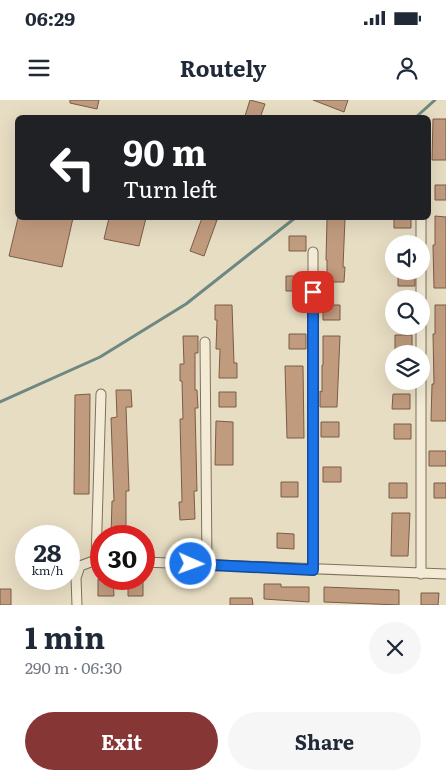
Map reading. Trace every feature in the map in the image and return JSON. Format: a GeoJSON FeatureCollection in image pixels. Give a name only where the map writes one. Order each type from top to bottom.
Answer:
{"type":"FeatureCollection","features":[{"type":"Feature","properties":{"kind":"street"},"geometry":{"type":"LineString","coordinates":[[421,220],[421,235]]}},
{"type":"Feature","properties":{"kind":"street"},"geometry":{"type":"LineString","coordinates":[[313,252],[313,570]]}},
{"type":"Feature","properties":{"kind":"street"},"geometry":{"type":"LineString","coordinates":[[205,342],[207,565]]}},
{"type":"Feature","properties":{"kind":"street"},"geometry":{"type":"LineString","coordinates":[[421,390],[421,574]]}},
{"type":"Feature","properties":{"kind":"street"},"geometry":{"type":"LineString","coordinates":[[99,525],[100,394]]}},
{"type":"Feature","properties":{"kind":"street"},"geometry":{"type":"LineString","coordinates":[[77,605],[76,578],[80,566],[90,563]]}},
{"type":"Feature","properties":{"kind":"street"},"geometry":{"type":"LineString","coordinates":[[155,563],[446,574]]}},
{"type":"Feature","properties":{"kind":"building"},"geometry":{"type":"Polygon","coordinates":[[[70,100],[99,100],[97,109],[70,103],[70,100]]]}},
{"type":"Feature","properties":{"kind":"building"},"geometry":{"type":"Polygon","coordinates":[[[250,100],[265,104],[261,115],[245,115],[250,100]]]}},
{"type":"Feature","properties":{"kind":"building"},"geometry":{"type":"Polygon","coordinates":[[[313,100],[348,100],[344,112],[313,100]]]}},
{"type":"Feature","properties":{"kind":"building"},"geometry":{"type":"Polygon","coordinates":[[[433,119],[446,119],[446,160],[432,160],[433,119]]]}},
{"type":"Feature","properties":{"kind":"building"},"geometry":{"type":"Polygon","coordinates":[[[435,185],[446,185],[446,200],[435,200],[435,185]]]}},
{"type":"Feature","properties":{"kind":"building"},"geometry":{"type":"Polygon","coordinates":[[[435,216],[446,217],[446,288],[434,288],[433,245],[435,245],[435,216]]]}},
{"type":"Feature","properties":{"kind":"building"},"geometry":{"type":"Polygon","coordinates":[[[18,220],[73,220],[62,267],[9,256],[18,220]]]}},
{"type":"Feature","properties":{"kind":"building"},"geometry":{"type":"Polygon","coordinates":[[[109,220],[146,220],[139,246],[104,239],[109,220]]]}},
{"type":"Feature","properties":{"kind":"building"},"geometry":{"type":"Polygon","coordinates":[[[201,220],[217,220],[204,256],[190,251],[201,220]]]}},
{"type":"Feature","properties":{"kind":"building"},"geometry":{"type":"Polygon","coordinates":[[[327,220],[345,220],[344,282],[327,282],[327,220]]]}},
{"type":"Feature","properties":{"kind":"building"},"geometry":{"type":"Polygon","coordinates":[[[394,220],[411,220],[411,228],[394,228],[394,220]]]}},
{"type":"Feature","properties":{"kind":"building"},"geometry":{"type":"Polygon","coordinates":[[[289,236],[306,236],[306,251],[289,251],[289,236]]]}},
{"type":"Feature","properties":{"kind":"building"},"geometry":{"type":"Polygon","coordinates":[[[286,276],[303,276],[303,291],[286,291],[286,276]]]}},
{"type":"Feature","properties":{"kind":"building"},"geometry":{"type":"Polygon","coordinates":[[[398,280],[415,280],[415,286],[398,286],[398,280]]]}},
{"type":"Feature","properties":{"kind":"building"},"geometry":{"type":"Polygon","coordinates":[[[215,305],[232,305],[234,363],[237,363],[237,378],[219,378],[220,349],[216,349],[217,320],[215,320],[215,305]]]}},
{"type":"Feature","properties":{"kind":"building"},"geometry":{"type":"Polygon","coordinates":[[[323,305],[340,305],[340,320],[323,320],[323,305]]]}},
{"type":"Feature","properties":{"kind":"building"},"geometry":{"type":"Polygon","coordinates":[[[435,305],[446,305],[446,421],[431,421],[432,384],[434,384],[433,334],[435,334],[435,305]]]}},
{"type":"Feature","properties":{"kind":"building"},"geometry":{"type":"Polygon","coordinates":[[[289,334],[306,334],[306,349],[289,349],[289,334]]]}},
{"type":"Feature","properties":{"kind":"building"},"geometry":{"type":"Polygon","coordinates":[[[395,335],[412,335],[412,345],[395,345],[395,335]]]}},
{"type":"Feature","properties":{"kind":"building"},"geometry":{"type":"Polygon","coordinates":[[[183,336],[198,336],[198,353],[195,353],[195,390],[197,390],[198,408],[195,408],[197,491],[194,491],[195,519],[180,520],[179,502],[182,502],[180,419],[183,419],[180,364],[184,364],[183,336]]]}},
{"type":"Feature","properties":{"kind":"building"},"geometry":{"type":"Polygon","coordinates":[[[323,336],[340,336],[337,407],[320,407],[323,336]]]}},
{"type":"Feature","properties":{"kind":"building"},"geometry":{"type":"Polygon","coordinates":[[[285,366],[303,366],[304,438],[287,438],[285,366]]]}},
{"type":"Feature","properties":{"kind":"building"},"geometry":{"type":"Polygon","coordinates":[[[116,390],[131,390],[132,407],[126,407],[129,491],[126,491],[126,525],[111,525],[112,501],[114,501],[111,418],[117,417],[116,390]]]}},
{"type":"Feature","properties":{"kind":"building"},"geometry":{"type":"Polygon","coordinates":[[[219,392],[236,392],[236,407],[219,407],[219,392]]]}},
{"type":"Feature","properties":{"kind":"building"},"geometry":{"type":"Polygon","coordinates":[[[90,394],[89,494],[74,494],[75,395],[90,394]]]}},
{"type":"Feature","properties":{"kind":"building"},"geometry":{"type":"Polygon","coordinates":[[[393,394],[410,394],[410,409],[392,409],[393,394]]]}},
{"type":"Feature","properties":{"kind":"building"},"geometry":{"type":"Polygon","coordinates":[[[216,421],[233,422],[233,465],[215,465],[216,421]]]}},
{"type":"Feature","properties":{"kind":"building"},"geometry":{"type":"Polygon","coordinates":[[[321,422],[339,422],[339,437],[321,437],[321,422]]]}},
{"type":"Feature","properties":{"kind":"building"},"geometry":{"type":"Polygon","coordinates":[[[394,424],[411,424],[411,439],[394,439],[394,424]]]}},
{"type":"Feature","properties":{"kind":"building"},"geometry":{"type":"Polygon","coordinates":[[[429,451],[446,451],[446,466],[429,466],[429,451]]]}},
{"type":"Feature","properties":{"kind":"building"},"geometry":{"type":"Polygon","coordinates":[[[323,467],[341,467],[341,482],[323,482],[323,467]]]}},
{"type":"Feature","properties":{"kind":"building"},"geometry":{"type":"Polygon","coordinates":[[[281,482],[298,482],[298,497],[281,497],[281,482]]]}},
{"type":"Feature","properties":{"kind":"building"},"geometry":{"type":"Polygon","coordinates":[[[389,483],[407,483],[407,498],[389,498],[389,483]]]}},
{"type":"Feature","properties":{"kind":"building"},"geometry":{"type":"Polygon","coordinates":[[[434,483],[446,483],[446,498],[434,498],[434,483]]]}},
{"type":"Feature","properties":{"kind":"building"},"geometry":{"type":"Polygon","coordinates":[[[392,513],[410,513],[408,556],[391,556],[392,513]]]}},
{"type":"Feature","properties":{"kind":"building"},"geometry":{"type":"Polygon","coordinates":[[[277,533],[294,534],[294,549],[277,548],[277,533]]]}},
{"type":"Feature","properties":{"kind":"building"},"geometry":{"type":"Polygon","coordinates":[[[264,584],[281,584],[281,587],[309,587],[309,602],[264,599],[264,584]]]}},
{"type":"Feature","properties":{"kind":"building"},"geometry":{"type":"Polygon","coordinates":[[[324,587],[399,590],[399,605],[324,602],[324,587]]]}},
{"type":"Feature","properties":{"kind":"building"},"geometry":{"type":"Polygon","coordinates":[[[0,589],[11,589],[11,605],[0,605],[0,589]]]}},
{"type":"Feature","properties":{"kind":"building"},"geometry":{"type":"Polygon","coordinates":[[[98,590],[114,590],[114,596],[98,596],[98,590]]]}},
{"type":"Feature","properties":{"kind":"building"},"geometry":{"type":"Polygon","coordinates":[[[128,590],[143,590],[143,596],[128,596],[128,590]]]}},
{"type":"Feature","properties":{"kind":"building"},"geometry":{"type":"Polygon","coordinates":[[[421,593],[439,593],[438,605],[421,605],[421,593]]]}},
{"type":"Feature","properties":{"kind":"building"},"geometry":{"type":"Polygon","coordinates":[[[230,598],[252,598],[253,605],[230,605],[230,598]]]}},
{"type":"Feature","properties":{"kind":"waterway"},"geometry":{"type":"LineString","coordinates":[[418,115],[435,100]]}},
{"type":"Feature","properties":{"kind":"waterway"},"geometry":{"type":"LineString","coordinates":[[0,402],[100,357],[186,304],[292,220]]}},
{"type":"Feature","properties":{"kind":"route"},"geometry":{"type":"LineString","coordinates":[[191,564],[313,570],[313,292]]}}]}
